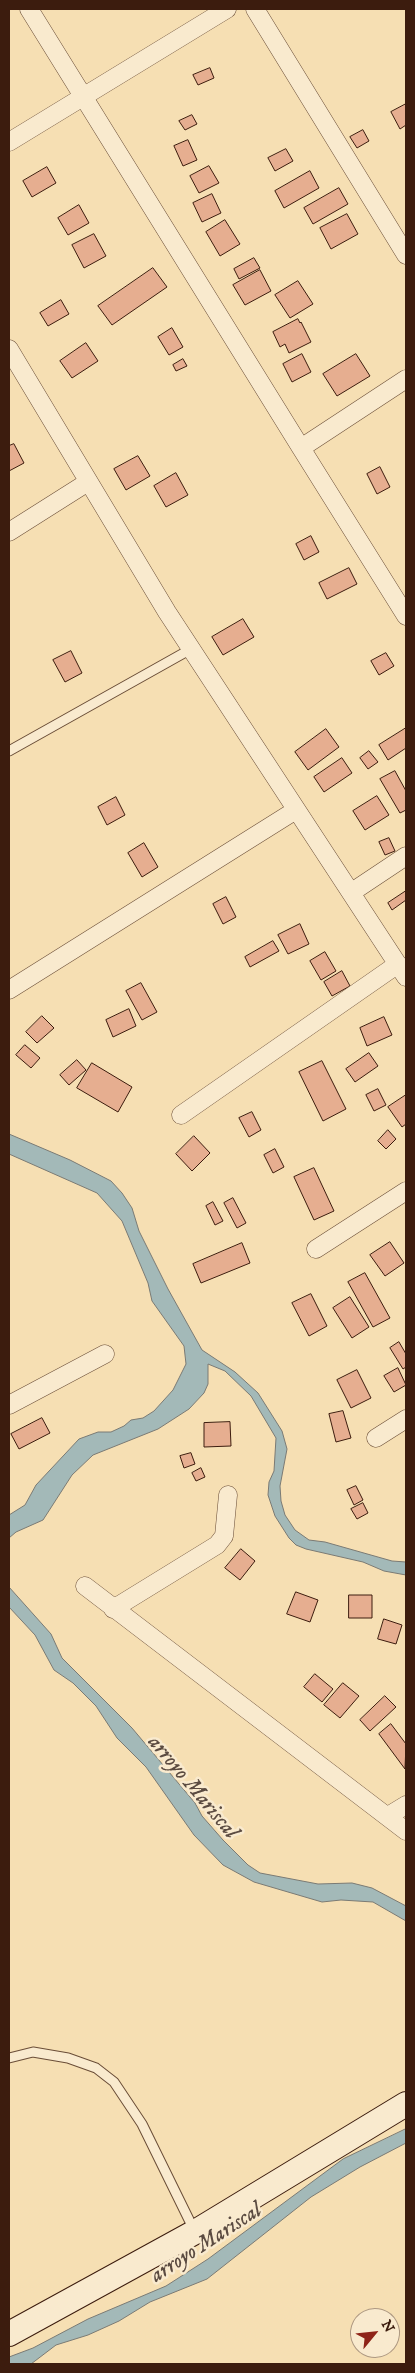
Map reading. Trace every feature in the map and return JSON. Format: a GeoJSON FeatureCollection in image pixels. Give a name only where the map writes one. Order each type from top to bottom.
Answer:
{"type":"FeatureCollection","features":[{"type":"Feature","properties":{"kind":"main road"},"geometry":{"type":"LineString","coordinates":[[9,2334],[195,2232],[406,2104]]}},
{"type":"Feature","properties":{"kind":"street"},"geometry":{"type":"LineString","coordinates":[[29,9],[86,97],[406,616]]}},
{"type":"Feature","properties":{"kind":"street"},"geometry":{"type":"LineString","coordinates":[[9,142],[86,97],[227,9]]}},
{"type":"Feature","properties":{"kind":"street"},"geometry":{"type":"LineString","coordinates":[[255,9],[406,255]]}},
{"type":"Feature","properties":{"kind":"street"},"geometry":{"type":"LineString","coordinates":[[9,349],[191,649],[402,970],[181,1115]]}},
{"type":"Feature","properties":{"kind":"street"},"geometry":{"type":"LineString","coordinates":[[301,448],[406,379]]}},
{"type":"Feature","properties":{"kind":"street"},"geometry":{"type":"LineString","coordinates":[[9,532],[88,482]]}},
{"type":"Feature","properties":{"kind":"street"},"geometry":{"type":"LineString","coordinates":[[9,990],[296,810]]}},
{"type":"Feature","properties":{"kind":"street"},"geometry":{"type":"LineString","coordinates":[[352,892],[406,856]]}},
{"type":"Feature","properties":{"kind":"street"},"geometry":{"type":"LineString","coordinates":[[316,1249],[406,1191]]}},
{"type":"Feature","properties":{"kind":"street"},"geometry":{"type":"LineString","coordinates":[[9,1404],[105,1354]]}},
{"type":"Feature","properties":{"kind":"street"},"geometry":{"type":"LineString","coordinates":[[376,1438],[406,1419]]}},
{"type":"Feature","properties":{"kind":"street"},"geometry":{"type":"LineString","coordinates":[[114,1609],[217,1545],[224,1536],[228,1495]]}},
{"type":"Feature","properties":{"kind":"street"},"geometry":{"type":"LineString","coordinates":[[85,1586],[406,1831]]}},
{"type":"Feature","properties":{"kind":"street"},"geometry":{"type":"LineString","coordinates":[[388,1816],[406,1805]]}},
{"type":"Feature","properties":{"kind":"lane"},"geometry":{"type":"LineString","coordinates":[[9,751],[191,649]]}},
{"type":"Feature","properties":{"kind":"lane"},"geometry":{"type":"LineString","coordinates":[[9,2058],[33,2052],[68,2058],[96,2068],[114,2082],[142,2124],[195,2232]]}},
{"type":"Feature","properties":{"kind":"shaded area"},"geometry":{"type":"Polygon","coordinates":[[[9,1134],[70,1160],[111,1181],[122,1193],[132,1208],[139,1231],[168,1289],[202,1350],[235,1372],[258,1393],[282,1431],[287,1449],[280,1486],[281,1501],[285,1515],[295,1530],[309,1540],[325,1542],[392,1561],[406,1562],[406,1575],[384,1571],[363,1562],[306,1549],[296,1545],[289,1538],[275,1516],[268,1495],[269,1482],[274,1471],[276,1438],[251,1396],[225,1371],[208,1364],[208,1384],[204,1393],[189,1409],[158,1429],[93,1455],[72,1475],[43,1520],[16,1532],[9,1538],[9,1515],[25,1505],[36,1485],[79,1439],[98,1432],[111,1432],[124,1426],[131,1420],[143,1418],[154,1411],[173,1390],[186,1364],[184,1346],[152,1301],[148,1283],[122,1221],[97,1193],[9,1154],[9,1134]]]}},
{"type":"Feature","properties":{"kind":"shaded area"},"geometry":{"type":"Polygon","coordinates":[[[9,1587],[51,1634],[62,1658],[132,1728],[195,1803],[202,1816],[248,1865],[260,1873],[318,1884],[352,1883],[372,1888],[406,1906],[406,1921],[373,1902],[341,1900],[322,1902],[254,1882],[223,1865],[194,1835],[146,1767],[117,1738],[96,1706],[73,1683],[54,1670],[35,1635],[9,1607],[9,1587]]]}},
{"type":"Feature","properties":{"kind":"shaded area"},"geometry":{"type":"Polygon","coordinates":[[[406,2129],[406,2143],[360,2167],[311,2197],[207,2279],[150,2302],[119,2321],[88,2335],[56,2345],[31,2364],[9,2364],[9,2357],[33,2348],[88,2319],[166,2286],[208,2259],[343,2159],[406,2129]]]}},
{"type":"Feature","properties":{"kind":"building"},"geometry":{"type":"Polygon","coordinates":[[[210,68],[214,78],[198,85],[193,75],[210,68]]]}},
{"type":"Feature","properties":{"kind":"building"},"geometry":{"type":"Polygon","coordinates":[[[406,104],[406,125],[400,129],[391,112],[406,104]]]}},
{"type":"Feature","properties":{"kind":"building"},"geometry":{"type":"Polygon","coordinates":[[[192,115],[197,124],[185,130],[179,121],[192,115]]]}},
{"type":"Feature","properties":{"kind":"building"},"geometry":{"type":"Polygon","coordinates":[[[363,130],[369,141],[357,148],[350,137],[363,130]]]}},
{"type":"Feature","properties":{"kind":"building"},"geometry":{"type":"Polygon","coordinates":[[[188,140],[197,160],[183,166],[174,146],[188,140]]]}},
{"type":"Feature","properties":{"kind":"building"},"geometry":{"type":"Polygon","coordinates":[[[286,149],[293,161],[275,171],[268,158],[286,149]]]}},
{"type":"Feature","properties":{"kind":"building"},"geometry":{"type":"Polygon","coordinates":[[[209,166],[219,183],[199,193],[190,176],[209,166]]]}},
{"type":"Feature","properties":{"kind":"building"},"geometry":{"type":"Polygon","coordinates":[[[47,167],[56,183],[32,197],[23,181],[47,167]]]}},
{"type":"Feature","properties":{"kind":"building"},"geometry":{"type":"Polygon","coordinates":[[[310,171],[319,188],[284,208],[275,191],[310,171]]]}},
{"type":"Feature","properties":{"kind":"building"},"geometry":{"type":"Polygon","coordinates":[[[339,188],[348,204],[313,224],[304,208],[339,188]]]}},
{"type":"Feature","properties":{"kind":"building"},"geometry":{"type":"Polygon","coordinates":[[[212,194],[221,213],[202,222],[193,203],[212,194]]]}},
{"type":"Feature","properties":{"kind":"building"},"geometry":{"type":"Polygon","coordinates":[[[79,205],[89,223],[68,235],[58,218],[79,205]]]}},
{"type":"Feature","properties":{"kind":"building"},"geometry":{"type":"Polygon","coordinates":[[[347,214],[358,234],[331,249],[320,228],[347,214]]]}},
{"type":"Feature","properties":{"kind":"building"},"geometry":{"type":"Polygon","coordinates":[[[225,220],[240,244],[220,256],[206,232],[225,220]]]}},
{"type":"Feature","properties":{"kind":"building"},"geometry":{"type":"Polygon","coordinates":[[[94,234],[106,256],[84,268],[72,245],[94,234]]]}},
{"type":"Feature","properties":{"kind":"building"},"geometry":{"type":"Polygon","coordinates":[[[254,258],[260,268],[239,279],[234,269],[254,258]]]}},
{"type":"Feature","properties":{"kind":"building"},"geometry":{"type":"Polygon","coordinates":[[[153,268],[167,287],[112,325],[98,306],[153,268]]]}},
{"type":"Feature","properties":{"kind":"building"},"geometry":{"type":"Polygon","coordinates":[[[260,270],[271,291],[245,305],[233,285],[260,270]]]}},
{"type":"Feature","properties":{"kind":"building"},"geometry":{"type":"Polygon","coordinates":[[[298,281],[313,304],[290,318],[275,295],[298,281]]]}},
{"type":"Feature","properties":{"kind":"building"},"geometry":{"type":"Polygon","coordinates":[[[61,300],[69,314],[48,326],[40,313],[61,300]]]}},
{"type":"Feature","properties":{"kind":"building"},"geometry":{"type":"Polygon","coordinates":[[[298,319],[311,342],[289,353],[285,344],[280,347],[273,332],[298,319]]]}},
{"type":"Feature","properties":{"kind":"building"},"geometry":{"type":"Polygon","coordinates":[[[172,328],[183,347],[169,355],[158,337],[172,328]]]}},
{"type":"Feature","properties":{"kind":"building"},"geometry":{"type":"Polygon","coordinates":[[[86,343],[98,361],[72,378],[60,361],[86,343]]]}},
{"type":"Feature","properties":{"kind":"building"},"geometry":{"type":"Polygon","coordinates":[[[302,354],[311,372],[292,382],[283,364],[302,354]]]}},
{"type":"Feature","properties":{"kind":"building"},"geometry":{"type":"Polygon","coordinates":[[[356,354],[370,376],[337,396],[323,374],[356,354]]]}},
{"type":"Feature","properties":{"kind":"building"},"geometry":{"type":"Polygon","coordinates":[[[183,359],[187,366],[176,371],[173,365],[183,359]]]}},
{"type":"Feature","properties":{"kind":"building"},"geometry":{"type":"Polygon","coordinates":[[[14,444],[24,463],[9,471],[9,446],[14,444]]]}},
{"type":"Feature","properties":{"kind":"building"},"geometry":{"type":"Polygon","coordinates":[[[138,456],[150,476],[126,490],[114,469],[138,456]]]}},
{"type":"Feature","properties":{"kind":"building"},"geometry":{"type":"Polygon","coordinates":[[[380,467],[390,487],[377,494],[367,474],[380,467]]]}},
{"type":"Feature","properties":{"kind":"building"},"geometry":{"type":"Polygon","coordinates":[[[176,473],[188,495],[166,507],[154,486],[176,473]]]}},
{"type":"Feature","properties":{"kind":"building"},"geometry":{"type":"Polygon","coordinates":[[[311,536],[319,552],[304,560],[296,544],[311,536]]]}},
{"type":"Feature","properties":{"kind":"building"},"geometry":{"type":"Polygon","coordinates":[[[349,568],[357,584],[327,599],[319,583],[349,568]]]}},
{"type":"Feature","properties":{"kind":"building"},"geometry":{"type":"Polygon","coordinates":[[[243,619],[254,637],[223,655],[212,637],[243,619]]]}},
{"type":"Feature","properties":{"kind":"building"},"geometry":{"type":"Polygon","coordinates":[[[71,651],[82,673],[65,682],[53,660],[71,651]]]}},
{"type":"Feature","properties":{"kind":"building"},"geometry":{"type":"Polygon","coordinates":[[[386,653],[394,666],[379,675],[371,661],[386,653]]]}},
{"type":"Feature","properties":{"kind":"building"},"geometry":{"type":"Polygon","coordinates":[[[406,728],[406,748],[388,760],[379,745],[406,728]]]}},
{"type":"Feature","properties":{"kind":"building"},"geometry":{"type":"Polygon","coordinates":[[[326,729],[339,747],[308,770],[295,752],[326,729]]]}},
{"type":"Feature","properties":{"kind":"building"},"geometry":{"type":"Polygon","coordinates":[[[369,751],[378,762],[368,769],[360,758],[369,751]]]}},
{"type":"Feature","properties":{"kind":"building"},"geometry":{"type":"Polygon","coordinates":[[[342,758],[352,773],[324,792],[314,777],[342,758]]]}},
{"type":"Feature","properties":{"kind":"building"},"geometry":{"type":"Polygon","coordinates":[[[395,771],[406,791],[406,810],[400,813],[380,779],[395,771]]]}},
{"type":"Feature","properties":{"kind":"building"},"geometry":{"type":"Polygon","coordinates":[[[377,796],[389,815],[365,830],[353,811],[377,796]]]}},
{"type":"Feature","properties":{"kind":"building"},"geometry":{"type":"Polygon","coordinates":[[[116,797],[125,815],[107,825],[98,807],[116,797]]]}},
{"type":"Feature","properties":{"kind":"building"},"geometry":{"type":"Polygon","coordinates":[[[389,838],[395,851],[385,855],[379,842],[389,838]]]}},
{"type":"Feature","properties":{"kind":"building"},"geometry":{"type":"Polygon","coordinates":[[[144,843],[158,867],[142,877],[128,853],[144,843]]]}},
{"type":"Feature","properties":{"kind":"building"},"geometry":{"type":"Polygon","coordinates":[[[406,891],[406,900],[392,910],[388,903],[406,891]]]}},
{"type":"Feature","properties":{"kind":"building"},"geometry":{"type":"Polygon","coordinates":[[[226,897],[236,917],[223,924],[213,904],[226,897]]]}},
{"type":"Feature","properties":{"kind":"building"},"geometry":{"type":"Polygon","coordinates":[[[300,924],[309,944],[288,954],[278,935],[300,924]]]}},
{"type":"Feature","properties":{"kind":"building"},"geometry":{"type":"Polygon","coordinates":[[[273,941],[279,951],[250,967],[245,957],[273,941]]]}},
{"type":"Feature","properties":{"kind":"building"},"geometry":{"type":"Polygon","coordinates":[[[325,952],[336,971],[321,980],[310,961],[325,952]]]}},
{"type":"Feature","properties":{"kind":"building"},"geometry":{"type":"Polygon","coordinates":[[[342,971],[350,986],[332,996],[324,982],[342,971]]]}},
{"type":"Feature","properties":{"kind":"building"},"geometry":{"type":"Polygon","coordinates":[[[141,983],[157,1012],[142,1020],[126,991],[141,983]]]}},
{"type":"Feature","properties":{"kind":"building"},"geometry":{"type":"Polygon","coordinates":[[[129,1009],[136,1026],[113,1037],[106,1020],[129,1009]]]}},
{"type":"Feature","properties":{"kind":"building"},"geometry":{"type":"Polygon","coordinates":[[[42,1016],[54,1028],[37,1043],[26,1032],[42,1016]]]}},
{"type":"Feature","properties":{"kind":"building"},"geometry":{"type":"Polygon","coordinates":[[[384,1017],[392,1035],[367,1046],[360,1028],[384,1017]]]}},
{"type":"Feature","properties":{"kind":"building"},"geometry":{"type":"Polygon","coordinates":[[[25,1045],[40,1058],[31,1068],[16,1055],[25,1045]]]}},
{"type":"Feature","properties":{"kind":"building"},"geometry":{"type":"Polygon","coordinates":[[[369,1053],[378,1066],[355,1082],[346,1069],[369,1053]]]}},
{"type":"Feature","properties":{"kind":"building"},"geometry":{"type":"Polygon","coordinates":[[[77,1060],[86,1070],[69,1085],[60,1075],[77,1060]]]}},
{"type":"Feature","properties":{"kind":"building"},"geometry":{"type":"Polygon","coordinates":[[[322,1061],[346,1109],[323,1121],[299,1072],[322,1061]]]}},
{"type":"Feature","properties":{"kind":"building"},"geometry":{"type":"Polygon","coordinates":[[[92,1063],[132,1087],[118,1112],[77,1088],[92,1063]]]}},
{"type":"Feature","properties":{"kind":"building"},"geometry":{"type":"Polygon","coordinates":[[[378,1089],[386,1105],[374,1111],[366,1095],[378,1089]]]}},
{"type":"Feature","properties":{"kind":"building"},"geometry":{"type":"Polygon","coordinates":[[[406,1095],[406,1124],[402,1127],[388,1107],[406,1095]]]}},
{"type":"Feature","properties":{"kind":"building"},"geometry":{"type":"Polygon","coordinates":[[[252,1112],[261,1130],[249,1137],[239,1118],[252,1112]]]}},
{"type":"Feature","properties":{"kind":"building"},"geometry":{"type":"Polygon","coordinates":[[[388,1130],[396,1139],[386,1149],[378,1141],[388,1130]]]}},
{"type":"Feature","properties":{"kind":"building"},"geometry":{"type":"Polygon","coordinates":[[[194,1136],[210,1153],[192,1171],[176,1154],[194,1136]]]}},
{"type":"Feature","properties":{"kind":"building"},"geometry":{"type":"Polygon","coordinates":[[[275,1149],[284,1167],[273,1173],[264,1155],[275,1149]]]}},
{"type":"Feature","properties":{"kind":"building"},"geometry":{"type":"Polygon","coordinates":[[[314,1168],[334,1211],[314,1220],[294,1177],[314,1168]]]}},
{"type":"Feature","properties":{"kind":"building"},"geometry":{"type":"Polygon","coordinates":[[[233,1198],[246,1223],[237,1228],[224,1203],[233,1198]]]}},
{"type":"Feature","properties":{"kind":"building"},"geometry":{"type":"Polygon","coordinates":[[[213,1202],[223,1221],[215,1225],[206,1206],[213,1202]]]}},
{"type":"Feature","properties":{"kind":"building"},"geometry":{"type":"Polygon","coordinates":[[[390,1242],[404,1263],[385,1276],[370,1255],[390,1242]]]}},
{"type":"Feature","properties":{"kind":"building"},"geometry":{"type":"Polygon","coordinates":[[[242,1243],[250,1263],[201,1283],[193,1264],[242,1243]]]}},
{"type":"Feature","properties":{"kind":"building"},"geometry":{"type":"Polygon","coordinates":[[[365,1273],[390,1318],[373,1327],[348,1282],[365,1273]]]}},
{"type":"Feature","properties":{"kind":"building"},"geometry":{"type":"Polygon","coordinates":[[[311,1294],[327,1326],[309,1336],[292,1303],[311,1294]]]}},
{"type":"Feature","properties":{"kind":"building"},"geometry":{"type":"Polygon","coordinates":[[[350,1297],[369,1327],[352,1338],[333,1308],[350,1297]]]}},
{"type":"Feature","properties":{"kind":"building"},"geometry":{"type":"Polygon","coordinates":[[[399,1342],[406,1354],[406,1367],[403,1369],[390,1348],[399,1342]]]}},
{"type":"Feature","properties":{"kind":"building"},"geometry":{"type":"Polygon","coordinates":[[[398,1368],[406,1385],[394,1392],[384,1376],[398,1368]]]}},
{"type":"Feature","properties":{"kind":"building"},"geometry":{"type":"Polygon","coordinates":[[[357,1370],[371,1398],[351,1408],[337,1380],[357,1370]]]}},
{"type":"Feature","properties":{"kind":"building"},"geometry":{"type":"Polygon","coordinates":[[[343,1411],[351,1438],[336,1442],[329,1414],[343,1411]]]}},
{"type":"Feature","properties":{"kind":"building"},"geometry":{"type":"Polygon","coordinates":[[[42,1418],[50,1433],[19,1449],[11,1434],[42,1418]]]}},
{"type":"Feature","properties":{"kind":"building"},"geometry":{"type":"Polygon","coordinates":[[[230,1422],[231,1446],[204,1447],[204,1423],[230,1422]]]}},
{"type":"Feature","properties":{"kind":"building"},"geometry":{"type":"Polygon","coordinates":[[[191,1453],[195,1464],[184,1468],[180,1456],[191,1453]]]}},
{"type":"Feature","properties":{"kind":"building"},"geometry":{"type":"Polygon","coordinates":[[[201,1468],[205,1477],[196,1481],[192,1473],[201,1468]]]}},
{"type":"Feature","properties":{"kind":"building"},"geometry":{"type":"Polygon","coordinates":[[[356,1486],[363,1500],[354,1505],[347,1490],[356,1486]]]}},
{"type":"Feature","properties":{"kind":"building"},"geometry":{"type":"Polygon","coordinates":[[[363,1503],[368,1513],[357,1519],[351,1509],[363,1503]]]}},
{"type":"Feature","properties":{"kind":"building"},"geometry":{"type":"Polygon","coordinates":[[[241,1549],[255,1561],[240,1580],[225,1568],[241,1549]]]}},
{"type":"Feature","properties":{"kind":"building"},"geometry":{"type":"Polygon","coordinates":[[[296,1592],[318,1600],[310,1622],[287,1614],[296,1592]]]}},
{"type":"Feature","properties":{"kind":"building"},"geometry":{"type":"Polygon","coordinates":[[[349,1595],[372,1595],[372,1618],[349,1618],[349,1595]]]}},
{"type":"Feature","properties":{"kind":"building"},"geometry":{"type":"Polygon","coordinates":[[[384,1619],[402,1625],[396,1644],[378,1639],[384,1619]]]}},
{"type":"Feature","properties":{"kind":"building"},"geometry":{"type":"Polygon","coordinates":[[[315,1674],[333,1689],[322,1702],[304,1687],[315,1674]]]}},
{"type":"Feature","properties":{"kind":"building"},"geometry":{"type":"Polygon","coordinates":[[[343,1683],[359,1696],[340,1718],[324,1705],[343,1683]]]}},
{"type":"Feature","properties":{"kind":"building"},"geometry":{"type":"Polygon","coordinates":[[[385,1696],[396,1707],[370,1731],[360,1720],[385,1696]]]}},
{"type":"Feature","properties":{"kind":"building"},"geometry":{"type":"Polygon","coordinates":[[[391,1724],[406,1744],[405,1769],[379,1734],[391,1724]]]}},
{"type":"Feature","properties":{"kind":"water label","name":"arroyo Mariscal"},"geometry":{"type":"Point","coordinates":[192,1788]}},
{"type":"Feature","properties":{"kind":"water label","name":"arroyo Mariscal"},"geometry":{"type":"Point","coordinates":[207,2244]}}]}
